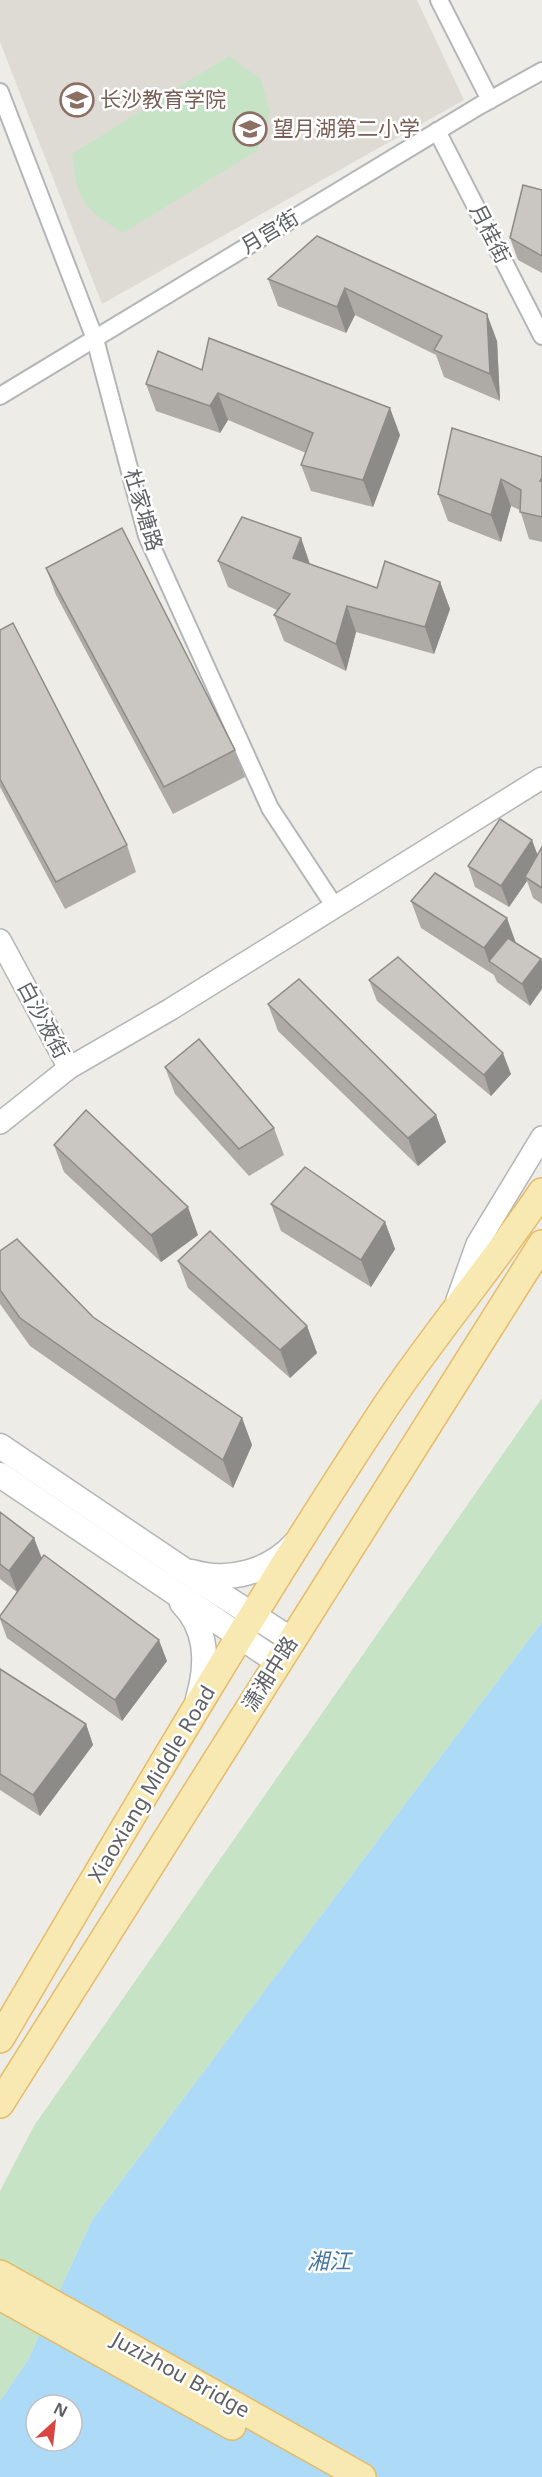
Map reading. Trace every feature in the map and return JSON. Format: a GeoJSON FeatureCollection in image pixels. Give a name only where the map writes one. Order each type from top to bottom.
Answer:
{"type":"FeatureCollection","features":[{"type":"Feature","properties":{"kind":"main road"},"geometry":{"type":"LineString","coordinates":[[0,1476],[169,1574],[230,1576],[252,1571],[274,1562],[306,1531],[386,1407],[535,1202]]}},
{"type":"Feature","properties":{"kind":"main road","name":"潇湘中路"},"geometry":{"type":"LineString","coordinates":[[1,2105],[542,1244]]}},
{"type":"Feature","properties":{"kind":"main road"},"geometry":{"type":"LineString","coordinates":[[0,1446],[169,1574],[285,1651]]}},
{"type":"Feature","properties":{"kind":"main road","name":"Xiaoxiang Middle Road"},"geometry":{"type":"LineString","coordinates":[[0,2039],[193,1714],[306,1531]]}},
{"type":"Feature","properties":{"kind":"main road"},"geometry":{"type":"LineString","coordinates":[[169,1574],[201,1633],[205,1656],[204,1679],[193,1714]]}},
{"type":"Feature","properties":{"kind":"main road","name":"Juzizhou Bridge"},"geometry":{"type":"LineString","coordinates":[[0,2274],[362,2477]]}},
{"type":"Feature","properties":{"kind":"main road","name":"Juzizhou Bridge"},"geometry":{"type":"LineString","coordinates":[[0,2296],[324,2477]]}},
{"type":"Feature","properties":{"kind":"street"},"geometry":{"type":"LineString","coordinates":[[439,0],[490,100]]}},
{"type":"Feature","properties":{"kind":"street","name":"月宫街"},"geometry":{"type":"LineString","coordinates":[[0,396],[437,131],[542,71]]}},
{"type":"Feature","properties":{"kind":"street","name":"杜家塘路"},"geometry":{"type":"LineString","coordinates":[[0,92],[95,339],[147,536],[270,808],[335,907]]}},
{"type":"Feature","properties":{"kind":"street","name":"月桂街"},"geometry":{"type":"LineString","coordinates":[[437,131],[542,336]]}},
{"type":"Feature","properties":{"kind":"street"},"geometry":{"type":"LineString","coordinates":[[0,1123],[69,1068],[171,1009],[542,778]]}},
{"type":"Feature","properties":{"kind":"street","name":"白沙液街"},"geometry":{"type":"LineString","coordinates":[[0,940],[69,1068]]}},
{"type":"Feature","properties":{"kind":"street"},"geometry":{"type":"LineString","coordinates":[[453,1312],[477,1244],[542,1137]]}},
{"type":"Feature","properties":{"kind":"street"},"geometry":{"type":"LineString","coordinates":[[511,1292],[542,1264]]}},
{"type":"Feature","properties":{"kind":"shaded area","name":"望月湖第二小学"},"geometry":{"type":"Polygon","coordinates":[[[0,0],[417,0],[464,100],[102,304],[0,42],[0,0]]]}},
{"type":"Feature","properties":{"kind":"green space"},"geometry":{"type":"Polygon","coordinates":[[[229,56],[261,79],[270,113],[258,150],[123,233],[99,217],[84,202],[80,193],[76,183],[72,154],[229,56]]]}},
{"type":"Feature","properties":{"kind":"green space"},"geometry":{"type":"Polygon","coordinates":[[[542,1398],[542,1622],[92,2220],[28,2360],[0,2401],[0,2191],[34,2126],[542,1398]]]}},
{"type":"Feature","properties":{"kind":"water","name":"湘江"},"geometry":{"type":"Polygon","coordinates":[[[542,1622],[542,2477],[0,2477],[0,2401],[28,2360],[92,2220],[542,1622]]]}},
{"type":"Feature","properties":{"kind":"building"},"geometry":{"type":"Polygon","coordinates":[[[523,185],[542,190],[542,256],[510,238],[523,185]]]}},
{"type":"Feature","properties":{"kind":"building"},"geometry":{"type":"Polygon","coordinates":[[[317,236],[487,314],[490,374],[434,350],[442,336],[345,288],[337,307],[268,279],[317,236]]]}},
{"type":"Feature","properties":{"kind":"building"},"geometry":{"type":"Polygon","coordinates":[[[209,338],[390,408],[363,480],[301,465],[313,433],[218,393],[210,406],[146,384],[158,351],[202,370],[209,338]]]}},
{"type":"Feature","properties":{"kind":"building"},"geometry":{"type":"Polygon","coordinates":[[[452,428],[542,457],[540,481],[542,481],[542,517],[520,512],[521,490],[501,479],[491,515],[438,494],[452,428]]]}},
{"type":"Feature","properties":{"kind":"building"},"geometry":{"type":"Polygon","coordinates":[[[242,517],[301,538],[293,558],[377,588],[385,561],[440,582],[425,627],[347,606],[336,644],[274,615],[290,594],[218,561],[242,517]]]}},
{"type":"Feature","properties":{"kind":"building"},"geometry":{"type":"Polygon","coordinates":[[[122,528],[235,750],[164,787],[46,568],[122,528]]]}},
{"type":"Feature","properties":{"kind":"building"},"geometry":{"type":"Polygon","coordinates":[[[13,623],[127,845],[56,882],[0,779],[0,630],[13,623]]]}},
{"type":"Feature","properties":{"kind":"building"},"geometry":{"type":"Polygon","coordinates":[[[500,819],[532,840],[501,886],[468,866],[500,819]]]}},
{"type":"Feature","properties":{"kind":"building"},"geometry":{"type":"Polygon","coordinates":[[[542,847],[542,888],[525,877],[542,847]]]}},
{"type":"Feature","properties":{"kind":"building"},"geometry":{"type":"Polygon","coordinates":[[[435,873],[507,918],[484,948],[411,901],[435,873]]]}},
{"type":"Feature","properties":{"kind":"building"},"geometry":{"type":"Polygon","coordinates":[[[508,938],[541,959],[522,984],[489,961],[508,938]]]}},
{"type":"Feature","properties":{"kind":"building"},"geometry":{"type":"Polygon","coordinates":[[[398,957],[503,1053],[484,1075],[369,980],[398,957]]]}},
{"type":"Feature","properties":{"kind":"building"},"geometry":{"type":"Polygon","coordinates":[[[299,979],[436,1115],[408,1138],[268,1004],[299,979]]]}},
{"type":"Feature","properties":{"kind":"building"},"geometry":{"type":"Polygon","coordinates":[[[199,1039],[274,1128],[239,1149],[165,1067],[199,1039]]]}},
{"type":"Feature","properties":{"kind":"building"},"geometry":{"type":"Polygon","coordinates":[[[86,1110],[188,1207],[151,1235],[54,1145],[86,1110]]]}},
{"type":"Feature","properties":{"kind":"building"},"geometry":{"type":"Polygon","coordinates":[[[305,1167],[385,1222],[361,1260],[271,1204],[305,1167]]]}},
{"type":"Feature","properties":{"kind":"building"},"geometry":{"type":"Polygon","coordinates":[[[210,1231],[307,1326],[280,1350],[178,1261],[210,1231]]]}},
{"type":"Feature","properties":{"kind":"building"},"geometry":{"type":"Polygon","coordinates":[[[17,1239],[93,1317],[242,1418],[223,1460],[20,1318],[0,1290],[0,1251],[17,1239]]]}},
{"type":"Feature","properties":{"kind":"building"},"geometry":{"type":"Polygon","coordinates":[[[0,1512],[34,1538],[9,1571],[0,1564],[0,1512]]]}},
{"type":"Feature","properties":{"kind":"building"},"geometry":{"type":"Polygon","coordinates":[[[44,1555],[159,1640],[115,1700],[0,1618],[44,1555]]]}},
{"type":"Feature","properties":{"kind":"building"},"geometry":{"type":"Polygon","coordinates":[[[0,1669],[86,1724],[33,1795],[0,1774],[0,1669]]]}},
{"type":"Feature","properties":{"kind":"place","name":"长沙教育学院"},"geometry":{"type":"Point","coordinates":[77,100]}},
{"type":"Feature","properties":{"kind":"place","name":"望月湖第二小学"},"geometry":{"type":"Point","coordinates":[250,129]}}]}
